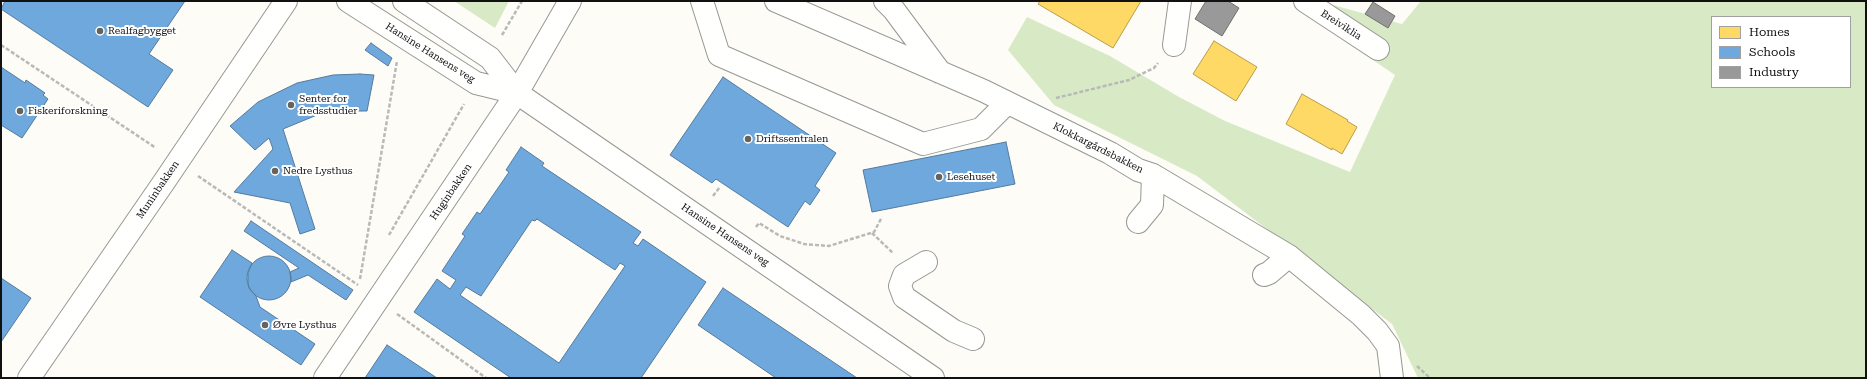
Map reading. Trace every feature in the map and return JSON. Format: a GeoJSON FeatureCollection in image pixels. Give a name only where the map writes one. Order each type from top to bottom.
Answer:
{"type":"FeatureCollection","features":[{"type":"Feature","properties":{"kind":"street","name":"Muninbakken"},"geometry":{"type":"LineString","coordinates":[[29,378],[286,1]]}},
{"type":"Feature","properties":{"kind":"street","name":"Hansine Hansens veg"},"geometry":{"type":"LineString","coordinates":[[348,1],[476,83],[517,93]]}},
{"type":"Feature","properties":{"kind":"street","name":"Hansine Hansens veg"},"geometry":{"type":"LineString","coordinates":[[404,1],[490,58],[517,93],[933,378]]}},
{"type":"Feature","properties":{"kind":"street","name":"Huginbakken"},"geometry":{"type":"LineString","coordinates":[[325,378],[517,93],[570,1]]}},
{"type":"Feature","properties":{"kind":"street"},"geometry":{"type":"LineString","coordinates":[[702,1],[720,55],[923,144],[981,129],[1007,103]]}},
{"type":"Feature","properties":{"kind":"street","name":"Klokkargårdsbakken"},"geometry":{"type":"LineString","coordinates":[[776,1],[1007,103],[1110,153],[1146,172],[1289,256],[1361,315],[1377,331],[1388,346],[1392,378]]}},
{"type":"Feature","properties":{"kind":"street"},"geometry":{"type":"LineString","coordinates":[[885,1],[894,10],[940,73]]}},
{"type":"Feature","properties":{"kind":"street"},"geometry":{"type":"LineString","coordinates":[[1174,45],[1180,1]]}},
{"type":"Feature","properties":{"kind":"street","name":"Breiviklia"},"geometry":{"type":"LineString","coordinates":[[1305,1],[1378,49]]}},
{"type":"Feature","properties":{"kind":"street"},"geometry":{"type":"LineString","coordinates":[[1138,222],[1152,205],[1146,172]]}},
{"type":"Feature","properties":{"kind":"street"},"geometry":{"type":"LineString","coordinates":[[1264,275],[1269,274],[1289,256]]}},
{"type":"Feature","properties":{"kind":"street"},"geometry":{"type":"LineString","coordinates":[[926,262],[904,274],[900,286],[904,297],[954,331],[973,339]]}},
{"type":"Feature","properties":{"kind":"path"},"geometry":{"type":"LineString","coordinates":[[498,41],[522,1]]}},
{"type":"Feature","properties":{"kind":"path"},"geometry":{"type":"LineString","coordinates":[[1,45],[163,152]]}},
{"type":"Feature","properties":{"kind":"path"},"geometry":{"type":"LineString","coordinates":[[1028,113],[1041,104],[1059,97],[1129,80],[1154,68],[1174,45]]}},
{"type":"Feature","properties":{"kind":"path"},"geometry":{"type":"LineString","coordinates":[[359,286],[398,57]]}},
{"type":"Feature","properties":{"kind":"path"},"geometry":{"type":"LineString","coordinates":[[387,238],[467,100]]}},
{"type":"Feature","properties":{"kind":"path"},"geometry":{"type":"LineString","coordinates":[[193,172],[359,286]]}},
{"type":"Feature","properties":{"kind":"path"},"geometry":{"type":"LineString","coordinates":[[755,228],[759,223],[780,236],[804,244],[828,246],[874,232],[882,217]]}},
{"type":"Feature","properties":{"kind":"path"},"geometry":{"type":"LineString","coordinates":[[359,286],[363,279]]}},
{"type":"Feature","properties":{"kind":"path"},"geometry":{"type":"LineString","coordinates":[[392,310],[486,378]]}},
{"type":"Feature","properties":{"kind":"green space"},"geometry":{"type":"Polygon","coordinates":[[[454,1],[509,1],[495,28],[454,1]]]}},
{"type":"Feature","properties":{"kind":"green space"},"geometry":{"type":"Polygon","coordinates":[[[1421,1],[1866,1],[1866,378],[1418,378],[1392,324],[1197,176],[1054,105],[1008,50],[1027,17],[1110,56],[1179,97],[1225,121],[1350,172],[1395,75],[1339,37],[1333,5],[1402,24],[1421,1]]]}},
{"type":"Feature","properties":{"kind":"building: Homes"},"geometry":{"type":"Polygon","coordinates":[[[1040,1],[1141,1],[1113,48],[1038,4],[1040,1]]]}},
{"type":"Feature","properties":{"kind":"building: Homes"},"geometry":{"type":"Polygon","coordinates":[[[1214,41],[1257,67],[1236,101],[1193,74],[1214,41]]]}},
{"type":"Feature","properties":{"kind":"building: Homes"},"geometry":{"type":"Polygon","coordinates":[[[1302,94],[1348,120],[1347,121],[1357,127],[1342,154],[1286,124],[1302,94]]]}},
{"type":"Feature","properties":{"kind":"building: Schools","name":"Realfagbygget"},"geometry":{"type":"Polygon","coordinates":[[[5,1],[185,1],[149,54],[173,70],[148,107],[1,9],[5,1]]]}},
{"type":"Feature","properties":{"kind":"building: Schools"},"geometry":{"type":"Polygon","coordinates":[[[371,43],[392,58],[388,66],[365,50],[371,43]]]}},
{"type":"Feature","properties":{"kind":"building: Schools","name":"Fiskeriforskning"},"geometry":{"type":"Polygon","coordinates":[[[1,67],[25,83],[26,80],[45,93],[43,95],[48,99],[22,138],[1,125],[1,67]]]}},
{"type":"Feature","properties":{"kind":"building: Schools","name":"Nedre Lysthus"},"geometry":{"type":"Polygon","coordinates":[[[333,75],[374,75],[367,111],[338,111],[317,115],[283,129],[315,229],[300,234],[290,203],[234,192],[273,149],[269,138],[255,150],[230,126],[258,102],[297,83],[333,75]]]}},
{"type":"Feature","properties":{"kind":"building: Schools","name":"Driftssentralen"},"geometry":{"type":"Polygon","coordinates":[[[723,77],[836,153],[815,186],[820,190],[810,205],[805,201],[788,227],[716,179],[712,183],[670,155],[723,77]]]}},
{"type":"Feature","properties":{"kind":"building: Schools","name":"Lesehuset"},"geometry":{"type":"Polygon","coordinates":[[[1006,142],[1015,184],[872,212],[863,170],[1006,142]]]}},
{"type":"Feature","properties":{"kind":"building: Schools"},"geometry":{"type":"Polygon","coordinates":[[[521,147],[544,163],[542,166],[641,232],[633,243],[638,246],[643,239],[706,282],[641,378],[511,378],[414,312],[437,279],[450,289],[456,280],[442,271],[465,236],[462,234],[477,212],[480,214],[509,172],[506,170],[521,147]],[[537,219],[535,221],[532,220],[481,296],[466,287],[460,295],[559,363],[625,266],[620,263],[615,270],[537,219]]]}},
{"type":"Feature","properties":{"kind":"building: Schools"},"geometry":{"type":"Polygon","coordinates":[[[251,221],[353,290],[346,300],[308,275],[291,282],[290,272],[299,268],[244,231],[251,221]]]}},
{"type":"Feature","properties":{"kind":"building: Schools","name":"Øvre Lysthus"},"geometry":{"type":"Polygon","coordinates":[[[232,250],[252,263],[248,273],[249,288],[256,296],[260,307],[315,344],[301,365],[200,297],[232,250]]]}},
{"type":"Feature","properties":{"kind":"building: Schools"},"geometry":{"type":"Polygon","coordinates":[[[265,256],[273,256],[285,262],[291,274],[291,282],[285,294],[273,300],[265,300],[253,294],[247,282],[247,274],[253,262],[265,256]]]}},
{"type":"Feature","properties":{"kind":"building: Schools"},"geometry":{"type":"Polygon","coordinates":[[[1,278],[31,298],[1,342],[1,278]]]}},
{"type":"Feature","properties":{"kind":"building: Schools"},"geometry":{"type":"Polygon","coordinates":[[[723,288],[857,378],[776,378],[698,325],[723,288]]]}},
{"type":"Feature","properties":{"kind":"building: Schools"},"geometry":{"type":"Polygon","coordinates":[[[387,345],[437,378],[365,378],[387,345]]]}},
{"type":"Feature","properties":{"kind":"building: Industry"},"geometry":{"type":"Polygon","coordinates":[[[1206,1],[1228,1],[1239,8],[1222,36],[1195,19],[1206,1]]]}},
{"type":"Feature","properties":{"kind":"building: Industry"},"geometry":{"type":"Polygon","coordinates":[[[1373,2],[1395,16],[1388,28],[1365,14],[1373,2]]]}},
{"type":"Feature","properties":{"kind":"place","name":"Realfagbygget"},"geometry":{"type":"Point","coordinates":[100,31]}},
{"type":"Feature","properties":{"kind":"place","name":"Senter for fredsstudier"},"geometry":{"type":"Point","coordinates":[291,105]}},
{"type":"Feature","properties":{"kind":"place","name":"Fiskeriforskning"},"geometry":{"type":"Point","coordinates":[20,111]}},
{"type":"Feature","properties":{"kind":"place","name":"Driftssentralen"},"geometry":{"type":"Point","coordinates":[748,139]}},
{"type":"Feature","properties":{"kind":"place","name":"Nedre Lysthus"},"geometry":{"type":"Point","coordinates":[275,171]}},
{"type":"Feature","properties":{"kind":"place","name":"Lesehuset"},"geometry":{"type":"Point","coordinates":[939,177]}},
{"type":"Feature","properties":{"kind":"place","name":"Øvre Lysthus"},"geometry":{"type":"Point","coordinates":[265,325]}}]}
